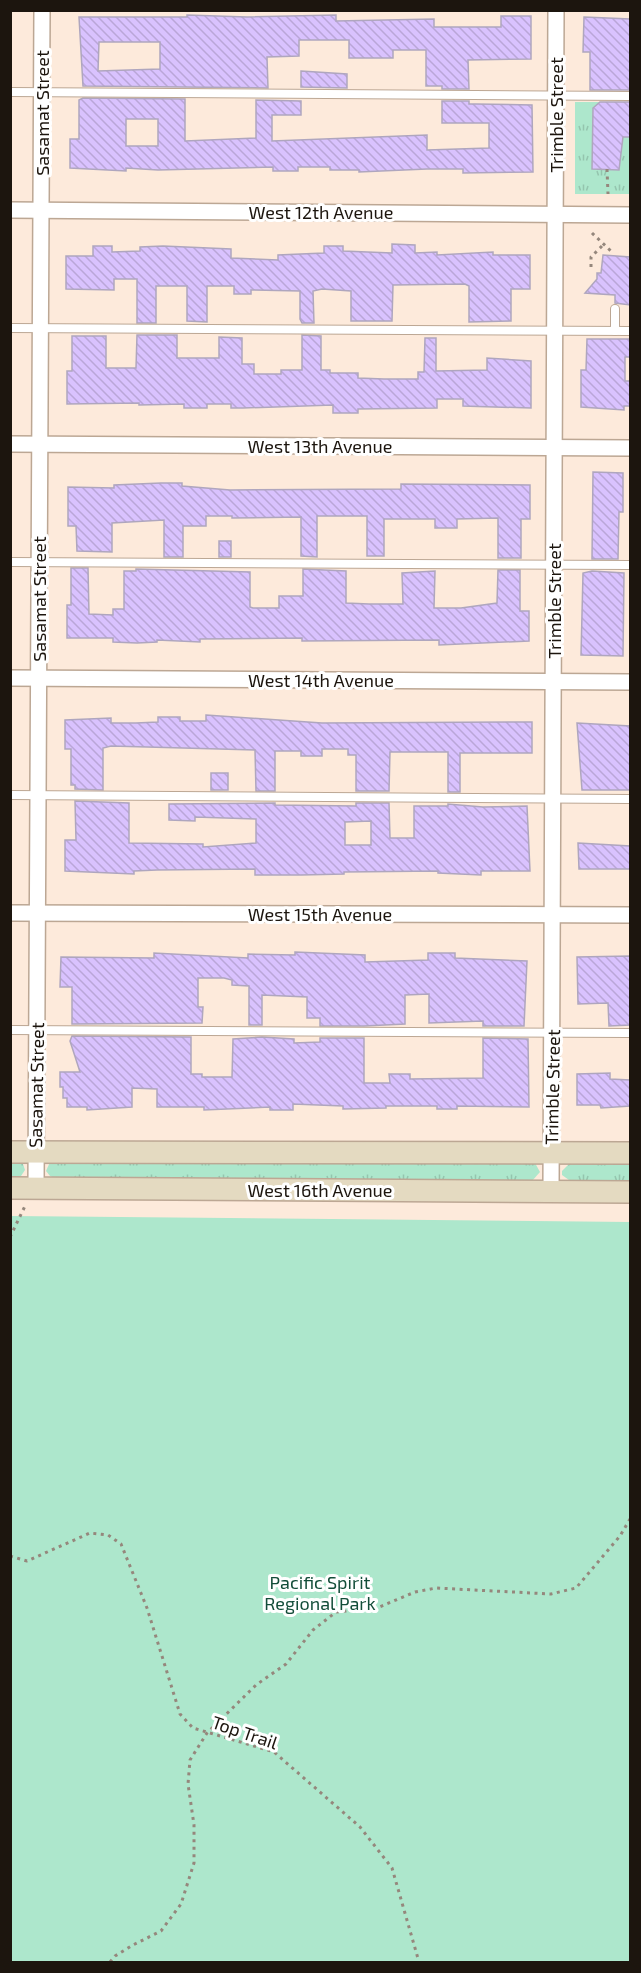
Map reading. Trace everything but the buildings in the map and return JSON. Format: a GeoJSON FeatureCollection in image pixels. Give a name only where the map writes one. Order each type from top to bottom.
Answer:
{"type":"FeatureCollection","features":[{"type":"Feature","properties":{"kind":"main road","name":"West 16th Avenue"},"geometry":{"type":"LineString","coordinates":[[10,1152],[630,1153]]}},
{"type":"Feature","properties":{"kind":"main road","name":"West 16th Avenue"},"geometry":{"type":"LineString","coordinates":[[10,1188],[31,1197],[630,1192]]}},
{"type":"Feature","properties":{"kind":"street","name":"Sasamat Street"},"geometry":{"type":"LineString","coordinates":[[31,1197],[36,1152],[42,10]]}},
{"type":"Feature","properties":{"kind":"street","name":"Trimble Street"},"geometry":{"type":"LineString","coordinates":[[551,1192],[556,10]]}},
{"type":"Feature","properties":{"kind":"street","name":"West 12th Avenue"},"geometry":{"type":"LineString","coordinates":[[10,210],[630,215]]}},
{"type":"Feature","properties":{"kind":"street","name":"West 13th Avenue"},"geometry":{"type":"LineString","coordinates":[[10,444],[630,448]]}},
{"type":"Feature","properties":{"kind":"street","name":"West 14th Avenue"},"geometry":{"type":"LineString","coordinates":[[10,678],[630,682]]}},
{"type":"Feature","properties":{"kind":"street","name":"West 15th Avenue"},"geometry":{"type":"LineString","coordinates":[[10,913],[630,915]]}},
{"type":"Feature","properties":{"kind":"lane"},"geometry":{"type":"LineString","coordinates":[[10,92],[630,96]]}},
{"type":"Feature","properties":{"kind":"lane"},"geometry":{"type":"LineString","coordinates":[[615,309],[615,331]]}},
{"type":"Feature","properties":{"kind":"lane"},"geometry":{"type":"LineString","coordinates":[[10,328],[630,331]]}},
{"type":"Feature","properties":{"kind":"lane"},"geometry":{"type":"LineString","coordinates":[[10,562],[630,565]]}},
{"type":"Feature","properties":{"kind":"lane"},"geometry":{"type":"LineString","coordinates":[[10,795],[630,799]]}},
{"type":"Feature","properties":{"kind":"lane"},"geometry":{"type":"LineString","coordinates":[[10,1030],[630,1033]]}},
{"type":"Feature","properties":{"kind":"path"},"geometry":{"type":"LineString","coordinates":[[608,169],[608,194]]}},
{"type":"Feature","properties":{"kind":"path"},"geometry":{"type":"LineString","coordinates":[[592,233],[612,253]]}},
{"type":"Feature","properties":{"kind":"path"},"geometry":{"type":"LineString","coordinates":[[591,267],[591,257],[604,244]]}},
{"type":"Feature","properties":{"kind":"path"},"geometry":{"type":"LineString","coordinates":[[10,1237],[31,1197]]}},
{"type":"Feature","properties":{"kind":"path"},"geometry":{"type":"LineString","coordinates":[[110,1962],[115,1956],[133,1945],[161,1931],[181,1904],[194,1863],[194,1825],[188,1784],[190,1760],[207,1733],[256,1685],[286,1664],[313,1630],[336,1612],[377,1608],[415,1592],[436,1588],[566,1593],[576,1588],[620,1536],[630,1519]]}},
{"type":"Feature","properties":{"kind":"path","name":"Top Trail"},"geometry":{"type":"LineString","coordinates":[[10,1556],[27,1561],[90,1533],[100,1533],[117,1539],[125,1552],[147,1608],[180,1714],[193,1728],[231,1737],[273,1752],[360,1827],[392,1868],[419,1962]]}},
{"type":"Feature","properties":{"kind":"green space"},"geometry":{"type":"Polygon","coordinates":[[[575,102],[630,102],[630,194],[575,194],[575,102]]]}},
{"type":"Feature","properties":{"kind":"green space"},"geometry":{"type":"Polygon","coordinates":[[[11,1160],[22,1161],[25,1170],[21,1176],[11,1177],[11,1160]]]}},
{"type":"Feature","properties":{"kind":"green space"},"geometry":{"type":"Polygon","coordinates":[[[50,1162],[535,1163],[540,1172],[532,1181],[55,1178],[46,1171],[50,1162]]]}},
{"type":"Feature","properties":{"kind":"green space"},"geometry":{"type":"Polygon","coordinates":[[[570,1163],[630,1163],[630,1182],[569,1180],[562,1175],[562,1171],[570,1163]]]}},
{"type":"Feature","properties":{"kind":"green space","name":"Pacific Spirit Regional Park"},"geometry":{"type":"Polygon","coordinates":[[[11,1216],[630,1222],[630,1962],[11,1962],[11,1216]]]}}]}
